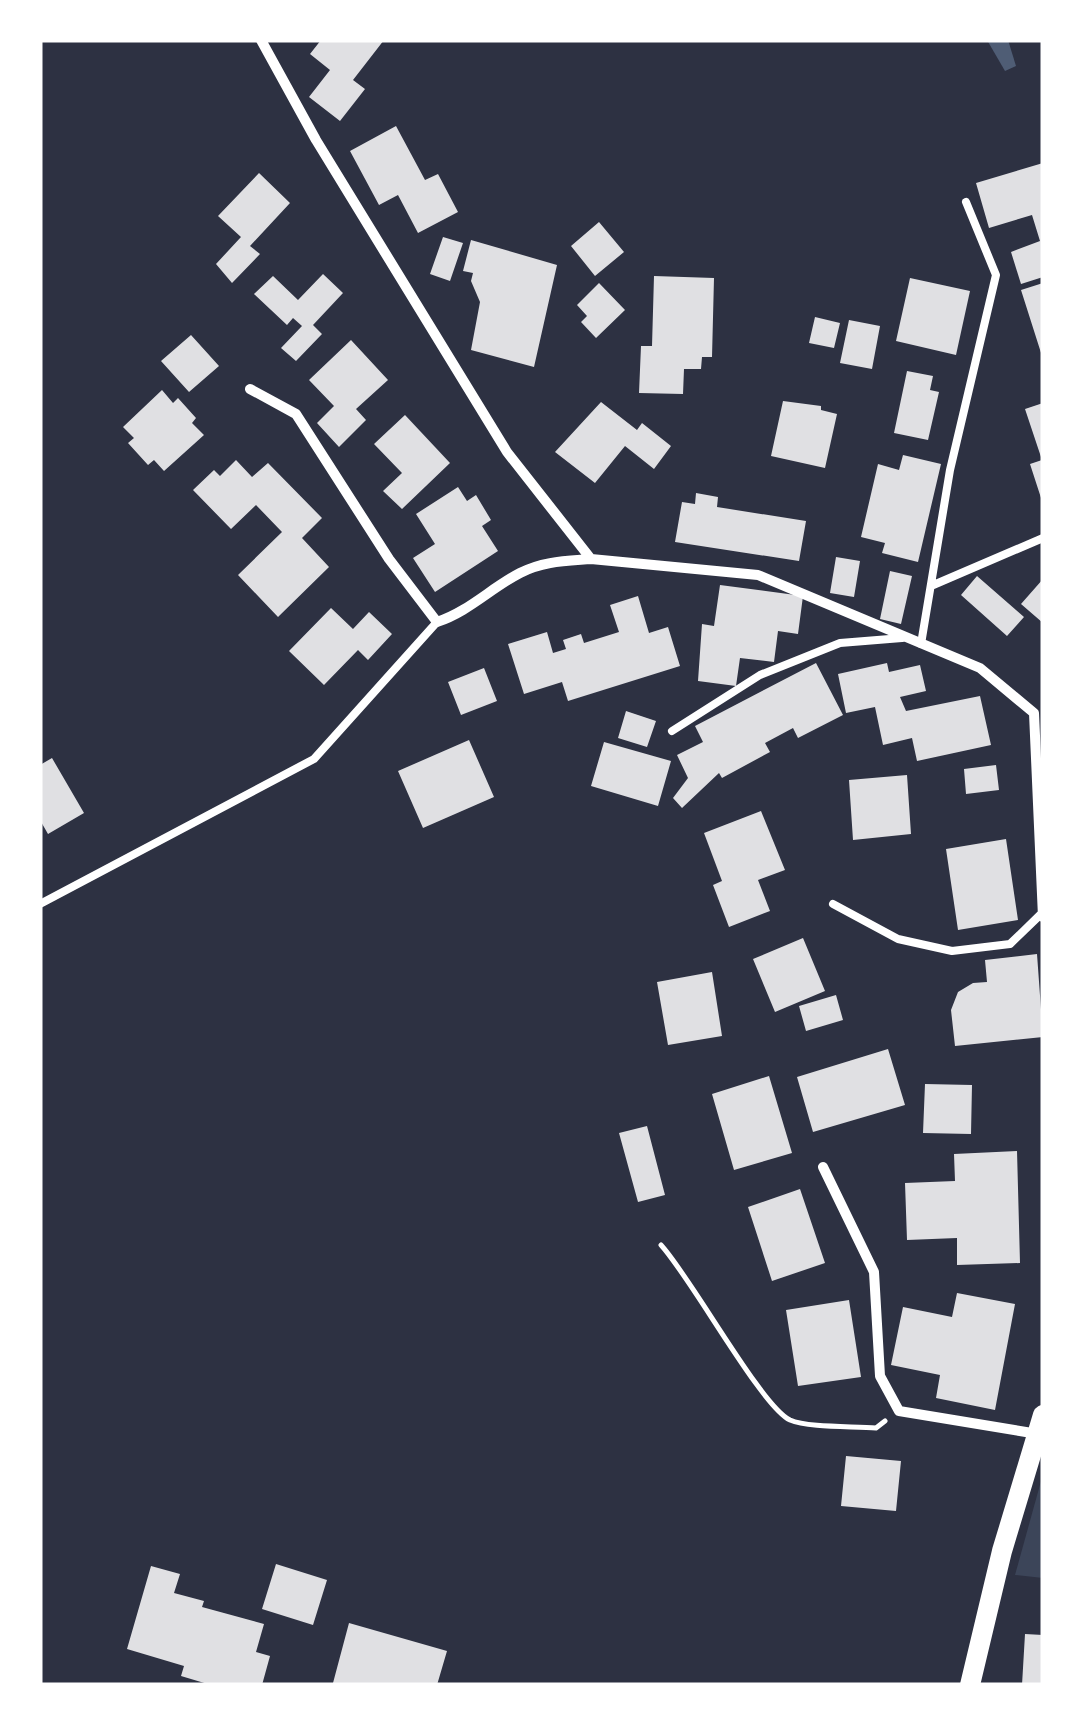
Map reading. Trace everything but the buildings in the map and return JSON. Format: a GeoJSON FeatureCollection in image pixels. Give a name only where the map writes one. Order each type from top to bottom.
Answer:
{"type":"FeatureCollection","features":[{"type":"Feature","properties":{"kind":"main road"},"geometry":{"type":"LineString","coordinates":[[970,1685],[1002,1551],[1041,1425]]}},
{"type":"Feature","properties":{"kind":"street"},"geometry":{"type":"LineString","coordinates":[[260,40],[316,140],[507,452],[591,560]]}},
{"type":"Feature","properties":{"kind":"street"},"geometry":{"type":"LineString","coordinates":[[250,389],[296,414],[389,559],[436,622],[453,617],[522,571],[550,562],[591,560],[758,574],[980,668],[1034,714],[1042,916]]}},
{"type":"Feature","properties":{"kind":"street"},"geometry":{"type":"LineString","coordinates":[[823,1167],[874,1272],[880,1376],[900,1411],[1041,1425]]}},
{"type":"Feature","properties":{"kind":"lane"},"geometry":{"type":"LineString","coordinates":[[920,645],[950,470],[996,275],[966,202]]}},
{"type":"Feature","properties":{"kind":"lane"},"geometry":{"type":"LineString","coordinates":[[931,586],[1043,538]]}},
{"type":"Feature","properties":{"kind":"lane"},"geometry":{"type":"LineString","coordinates":[[40,904],[314,759],[436,622]]}},
{"type":"Feature","properties":{"kind":"lane"},"geometry":{"type":"LineString","coordinates":[[672,731],[760,675],[840,643],[902,638]]}},
{"type":"Feature","properties":{"kind":"lane"},"geometry":{"type":"LineString","coordinates":[[833,904],[898,939],[952,952],[1010,944],[1042,916]]}},
{"type":"Feature","properties":{"kind":"path"},"geometry":{"type":"LineString","coordinates":[[661,1245],[684,1270],[769,1402],[791,1420],[876,1428],[900,1411]]}},
{"type":"Feature","properties":{"kind":"shaded area"},"geometry":{"type":"Polygon","coordinates":[[[987,40],[1008,40],[1016,66],[1005,71],[987,40]]]}},
{"type":"Feature","properties":{"kind":"shaded area"},"geometry":{"type":"Polygon","coordinates":[[[1043,1474],[1043,1578],[1015,1575],[1043,1474]]]}}]}
